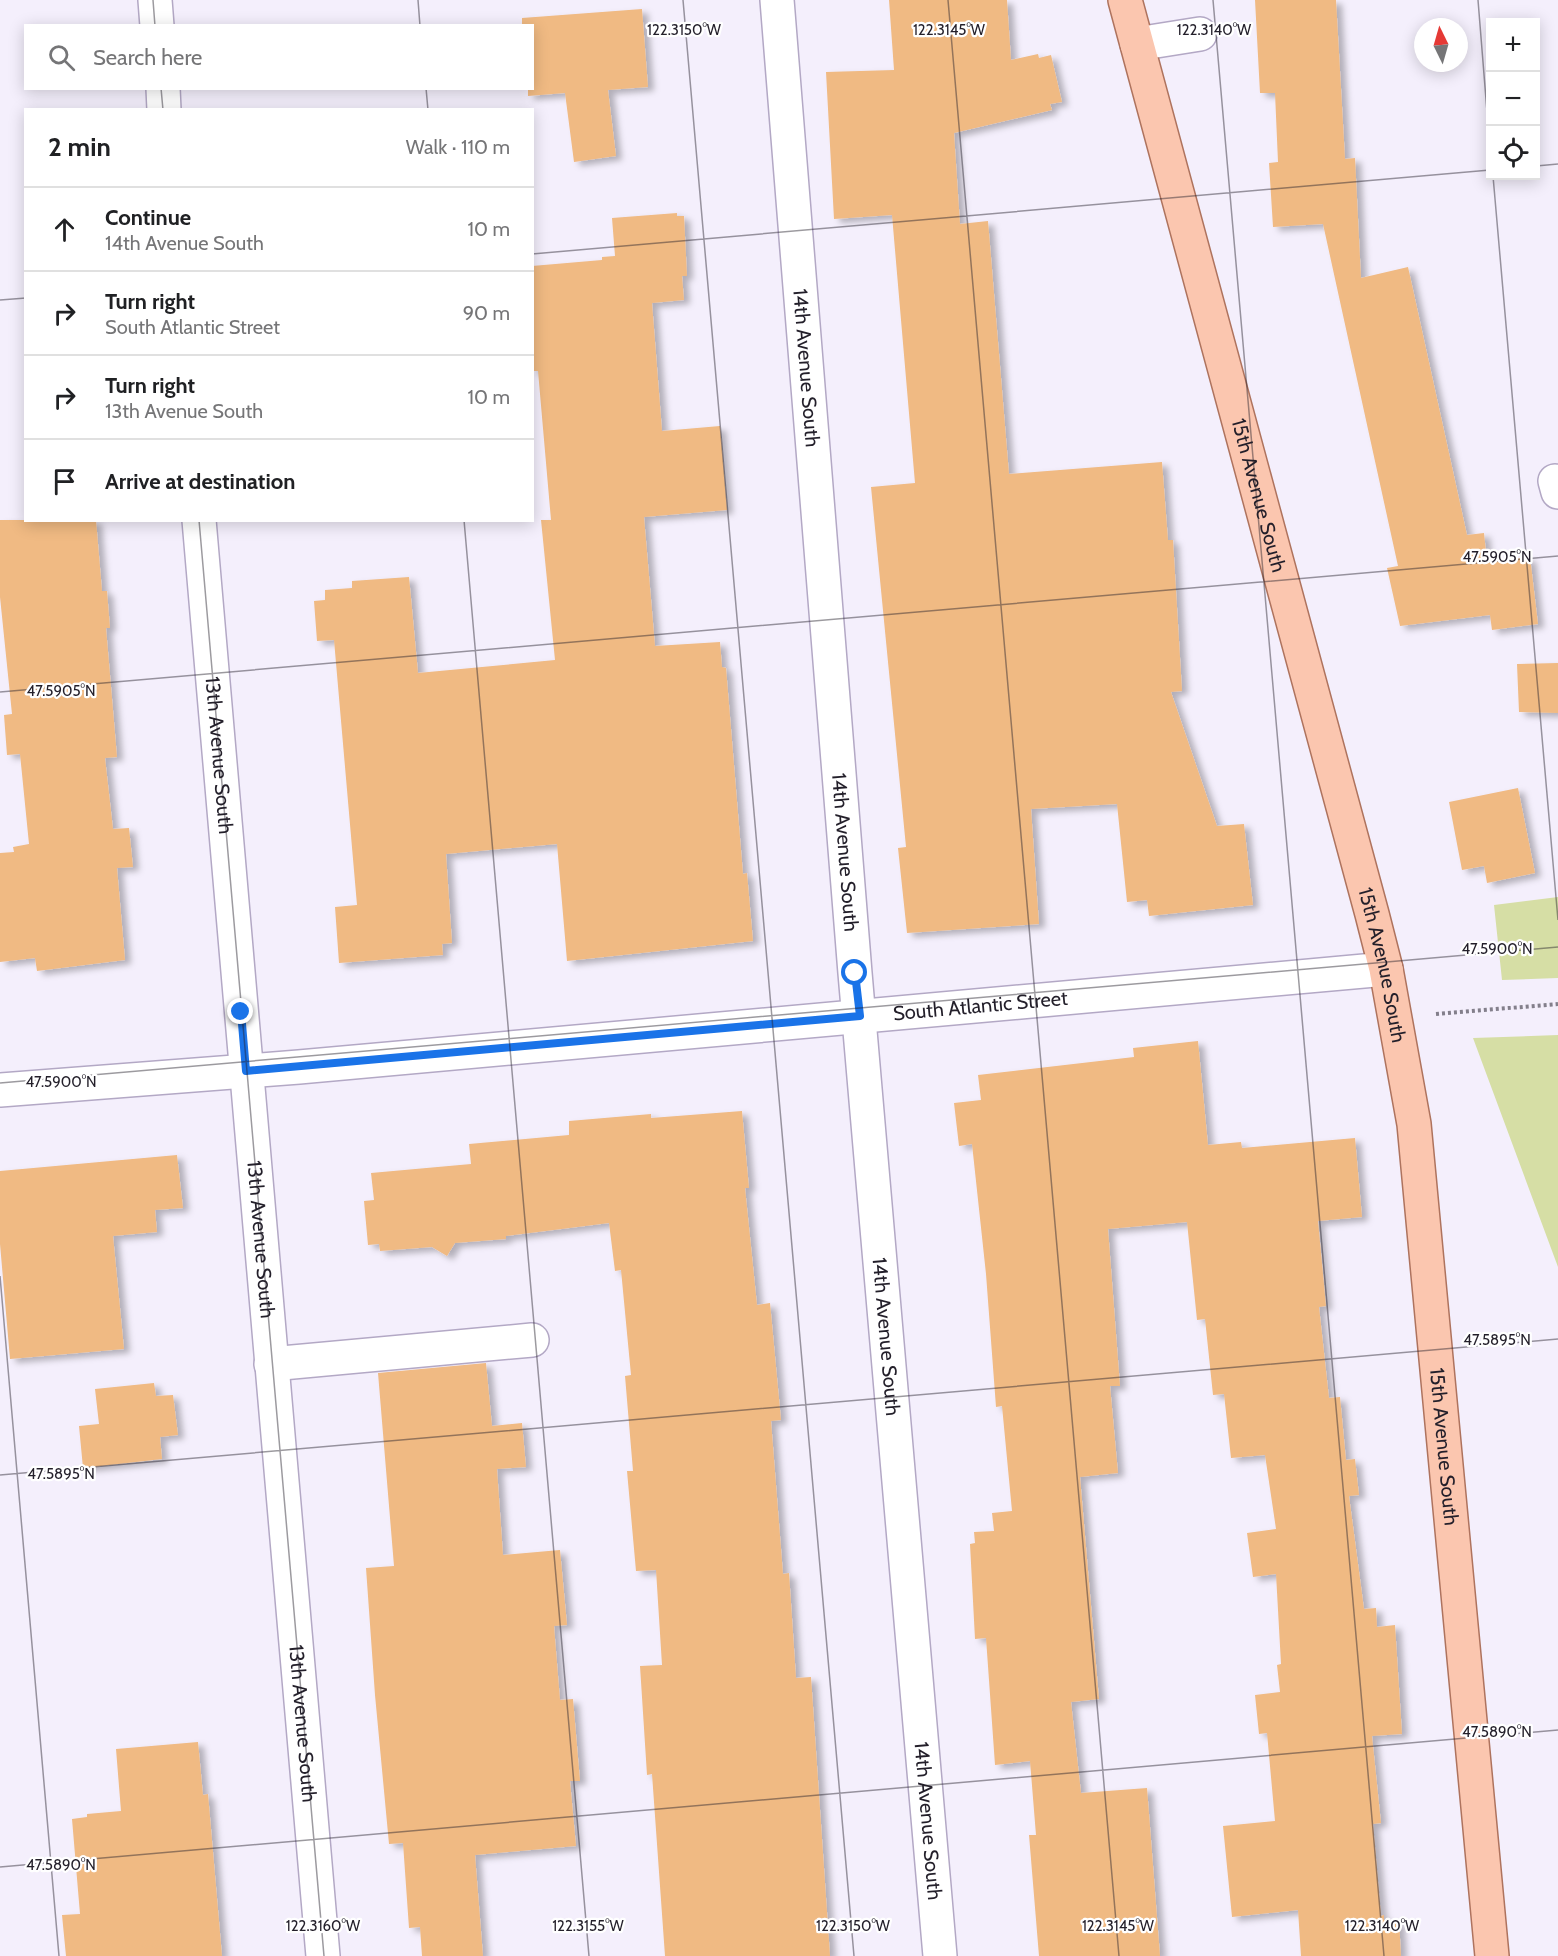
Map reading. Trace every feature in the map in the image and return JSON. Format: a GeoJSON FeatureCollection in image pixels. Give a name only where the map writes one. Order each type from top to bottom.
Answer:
{"type":"FeatureCollection","features":[{"type":"Feature","properties":{"kind":"main road","name":"15th Avenue South"},"geometry":{"type":"LineString","coordinates":[[1125,0],[1386,969],[1414,1124],[1492,1956]]}},
{"type":"Feature","properties":{"kind":"street"},"geometry":{"type":"LineString","coordinates":[[155,0],[157,24]]}},
{"type":"Feature","properties":{"kind":"street","name":"14th Avenue South"},"geometry":{"type":"LineString","coordinates":[[777,0],[940,1956]]}},
{"type":"Feature","properties":{"kind":"street"},"geometry":{"type":"LineString","coordinates":[[1137,44],[1200,34]]}},
{"type":"Feature","properties":{"kind":"street"},"geometry":{"type":"LineString","coordinates":[[162,90],[164,108]]}},
{"type":"Feature","properties":{"kind":"street","name":"13th Avenue South"},"geometry":{"type":"LineString","coordinates":[[199,522],[323,1956]]}},
{"type":"Feature","properties":{"kind":"street","name":"South Atlantic Street"},"geometry":{"type":"LineString","coordinates":[[0,1090],[246,1071],[1386,969]]}},
{"type":"Feature","properties":{"kind":"street"},"geometry":{"type":"LineString","coordinates":[[271,1364],[532,1340]]}},
{"type":"Feature","properties":{"kind":"path"},"geometry":{"type":"LineString","coordinates":[[1435,1014],[1558,1004]]}},
{"type":"Feature","properties":{"kind":"green space"},"geometry":{"type":"Polygon","coordinates":[[[1558,897],[1558,978],[1502,980],[1494,905],[1558,897]]]}},
{"type":"Feature","properties":{"kind":"green space"},"geometry":{"type":"Polygon","coordinates":[[[1558,1035],[1558,1267],[1473,1038],[1558,1035]]]}},
{"type":"Feature","properties":{"kind":"building"},"geometry":{"type":"Polygon","coordinates":[[[889,0],[1007,0],[1011,60],[1038,54],[1039,58],[1051,55],[1062,102],[1050,104],[1052,110],[954,133],[960,224],[988,221],[1009,474],[1162,462],[1168,540],[1173,540],[1182,691],[1171,692],[1217,826],[1244,824],[1253,905],[1149,916],[1147,900],[1127,902],[1117,804],[1031,809],[1039,924],[907,933],[898,848],[906,847],[871,487],[915,483],[892,215],[834,219],[826,72],[894,70],[889,0]]]}},
{"type":"Feature","properties":{"kind":"building"},"geometry":{"type":"Polygon","coordinates":[[[1255,0],[1336,0],[1345,159],[1355,158],[1361,278],[1408,267],[1467,535],[1484,533],[1487,562],[1530,557],[1538,624],[1492,630],[1490,615],[1400,626],[1387,568],[1398,566],[1323,224],[1273,227],[1269,163],[1278,162],[1275,93],[1260,93],[1255,0]]]}},
{"type":"Feature","properties":{"kind":"building"},"geometry":{"type":"Polygon","coordinates":[[[642,9],[648,87],[608,90],[616,156],[574,162],[565,93],[528,96],[528,90],[534,90],[534,24],[522,24],[522,18],[642,9]]]}},
{"type":"Feature","properties":{"kind":"building"},"geometry":{"type":"Polygon","coordinates":[[[677,213],[677,216],[684,216],[687,276],[682,276],[684,300],[652,303],[662,431],[720,426],[727,510],[644,517],[655,646],[720,642],[722,667],[726,668],[743,874],[747,873],[753,941],[567,961],[557,844],[446,854],[452,943],[442,944],[443,955],[339,963],[335,907],[357,905],[334,640],[317,641],[314,601],[325,600],[325,590],[352,588],[352,581],[409,577],[418,673],[555,660],[541,520],[551,520],[538,371],[534,371],[534,266],[602,260],[602,257],[615,256],[612,218],[677,213]]]}},
{"type":"Feature","properties":{"kind":"building"},"geometry":{"type":"Polygon","coordinates":[[[0,520],[96,522],[102,591],[107,591],[110,628],[106,628],[117,757],[105,758],[113,829],[129,828],[133,867],[117,868],[125,960],[37,971],[35,958],[0,962],[0,853],[14,852],[13,847],[29,844],[20,754],[7,755],[4,715],[12,714],[0,597],[0,520]]]}},
{"type":"Feature","properties":{"kind":"building"},"geometry":{"type":"Polygon","coordinates":[[[1558,663],[1558,713],[1519,712],[1517,664],[1558,663]]]}},
{"type":"Feature","properties":{"kind":"building"},"geometry":{"type":"Polygon","coordinates":[[[1518,788],[1535,873],[1487,883],[1484,866],[1462,870],[1449,802],[1518,788]]]}},
{"type":"Feature","properties":{"kind":"building"},"geometry":{"type":"Polygon","coordinates":[[[1198,1041],[1208,1145],[1241,1142],[1242,1148],[1355,1138],[1362,1217],[1318,1221],[1326,1306],[1319,1307],[1329,1398],[1340,1397],[1346,1460],[1355,1459],[1359,1495],[1349,1496],[1364,1609],[1376,1608],[1377,1627],[1395,1625],[1402,1734],[1372,1736],[1381,1823],[1373,1824],[1381,1916],[1384,1915],[1384,1920],[1399,1920],[1401,1956],[1301,1956],[1298,1910],[1232,1917],[1223,1826],[1275,1821],[1267,1733],[1259,1734],[1255,1695],[1280,1692],[1277,1665],[1281,1664],[1276,1574],[1253,1577],[1247,1533],[1276,1529],[1265,1455],[1231,1458],[1224,1394],[1213,1395],[1205,1319],[1197,1320],[1187,1222],[1108,1229],[1120,1386],[1110,1386],[1118,1473],[1080,1477],[1099,1699],[1071,1702],[1081,1793],[1147,1788],[1160,1956],[1039,1956],[1029,1835],[1036,1835],[1030,1761],[995,1765],[986,1638],[975,1639],[970,1544],[975,1543],[974,1532],[994,1531],[992,1513],[1012,1511],[1002,1406],[996,1407],[986,1274],[972,1144],[959,1146],[954,1103],[981,1100],[978,1075],[1134,1057],[1133,1048],[1198,1041]]]}},
{"type":"Feature","properties":{"kind":"building"},"geometry":{"type":"Polygon","coordinates":[[[742,1111],[749,1188],[745,1188],[757,1305],[770,1303],[781,1420],[771,1421],[783,1574],[789,1573],[796,1678],[811,1677],[830,1956],[665,1956],[652,1774],[647,1775],[640,1666],[662,1665],[656,1570],[636,1571],[627,1471],[633,1471],[625,1376],[631,1375],[621,1270],[615,1271],[609,1223],[506,1236],[506,1239],[455,1243],[447,1256],[432,1247],[380,1251],[379,1244],[368,1245],[364,1201],[374,1200],[371,1173],[471,1164],[469,1144],[569,1135],[569,1121],[651,1114],[651,1118],[742,1111]]]}},
{"type":"Feature","properties":{"kind":"building"},"geometry":{"type":"Polygon","coordinates":[[[177,1155],[183,1208],[155,1210],[157,1232],[113,1236],[124,1349],[10,1359],[0,1244],[0,1171],[177,1155]]]}},
{"type":"Feature","properties":{"kind":"building"},"geometry":{"type":"Polygon","coordinates":[[[486,1363],[492,1426],[522,1423],[526,1467],[497,1469],[503,1555],[560,1550],[567,1625],[554,1626],[560,1700],[573,1699],[580,1781],[570,1781],[576,1846],[475,1855],[483,1956],[422,1956],[420,1927],[409,1928],[403,1843],[389,1844],[375,1695],[366,1568],[394,1566],[378,1373],[486,1363]]]}},
{"type":"Feature","properties":{"kind":"building"},"geometry":{"type":"Polygon","coordinates":[[[154,1383],[156,1396],[173,1395],[178,1435],[160,1437],[162,1459],[83,1468],[79,1426],[99,1424],[95,1389],[154,1383]]]}},
{"type":"Feature","properties":{"kind":"building"},"geometry":{"type":"Polygon","coordinates":[[[198,1742],[203,1795],[208,1794],[222,1956],[66,1956],[62,1915],[80,1914],[72,1819],[87,1817],[87,1814],[121,1811],[116,1749],[198,1742]]]}},
{"type":"Feature","properties":{"kind":"route"},"geometry":{"type":"LineString","coordinates":[[241,1012],[246,1071],[860,1016],[855,973]]}}]}
